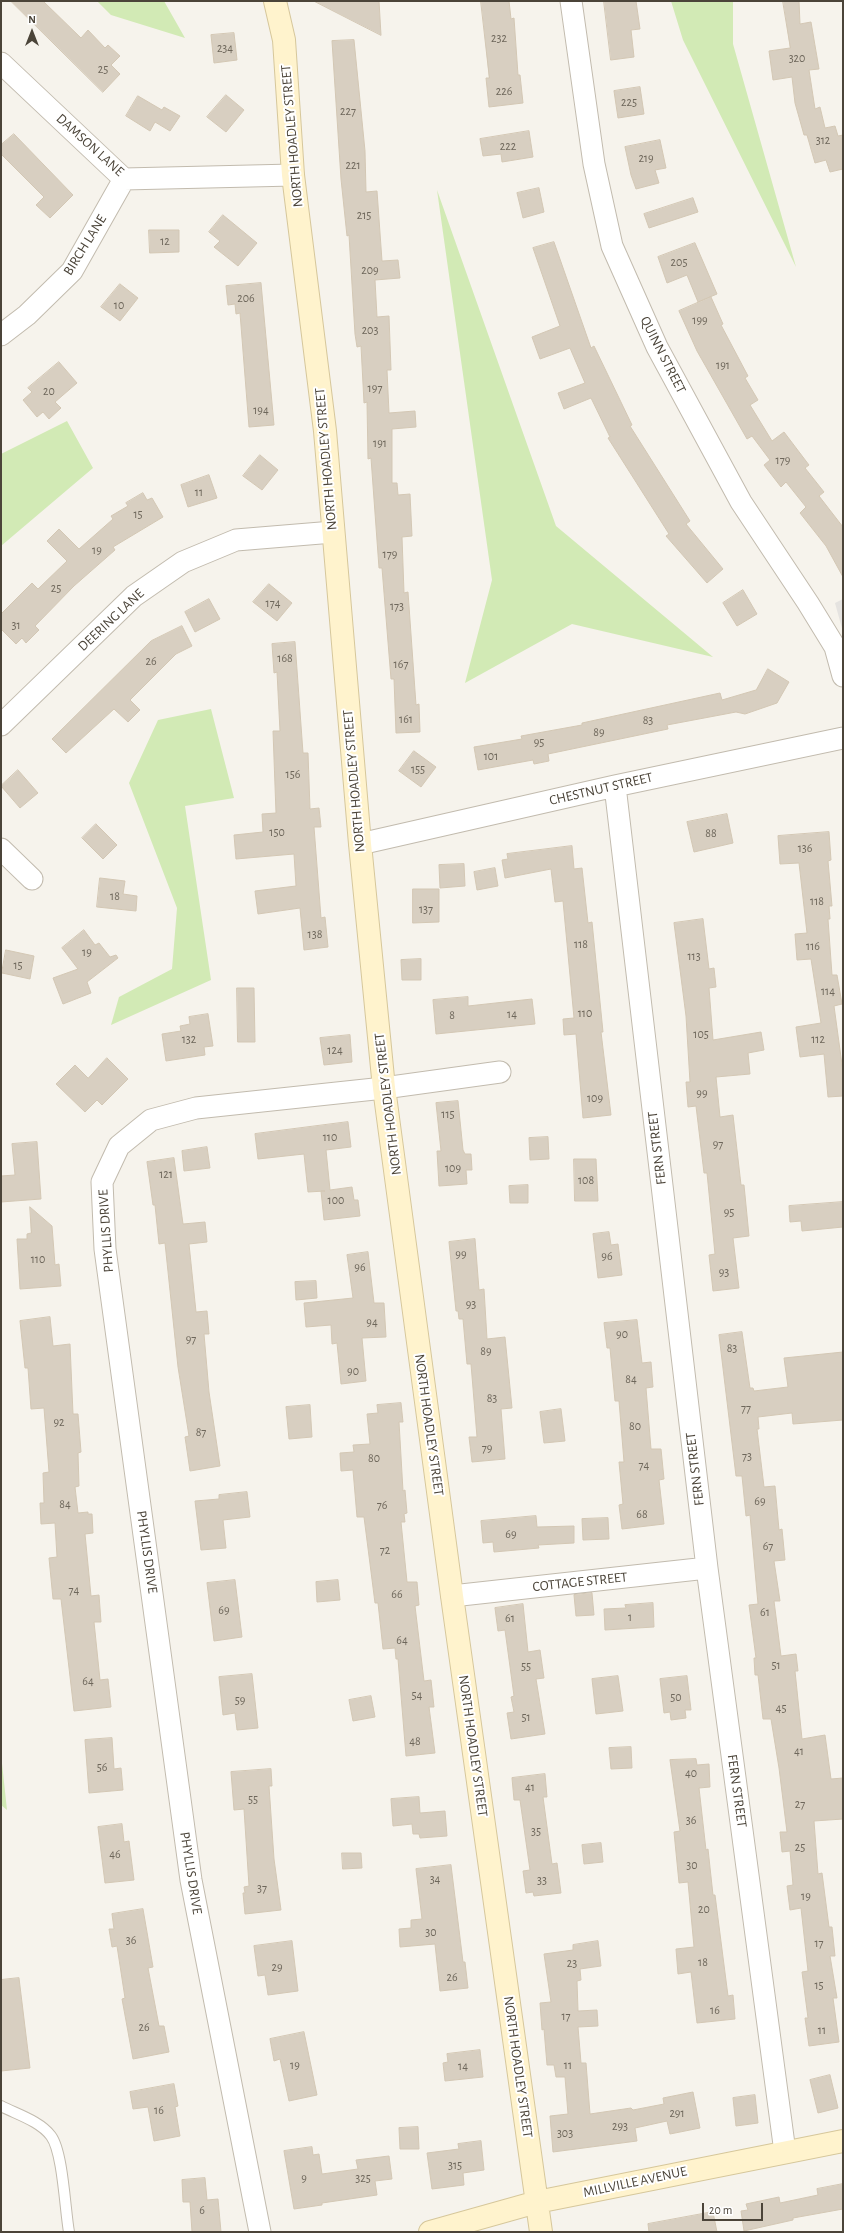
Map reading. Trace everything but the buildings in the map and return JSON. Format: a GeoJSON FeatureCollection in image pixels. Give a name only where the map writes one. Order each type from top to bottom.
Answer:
{"type":"FeatureCollection","features":[{"type":"Feature","properties":{"kind":"street","name":"NORTH HOADLEY STREET"},"geometry":{"type":"LineString","coordinates":[[275,1],[284,40],[293,175],[325,431],[360,844],[384,1088],[452,1596],[537,2202],[542,2228],[541,2232]]}},
{"type":"Feature","properties":{"kind":"street","name":"QUINN STREET"},"geometry":{"type":"LineString","coordinates":[[570,1],[594,164],[612,246],[657,347],[741,502],[808,603],[835,648],[843,676]]}},
{"type":"Feature","properties":{"kind":"street","name":"DAMSON LANE"},"geometry":{"type":"LineString","coordinates":[[1,63],[124,179],[293,175]]}},
{"type":"Feature","properties":{"kind":"street","name":"BIRCH LANE"},"geometry":{"type":"LineString","coordinates":[[1,335],[27,315],[72,271],[124,179]]}},
{"type":"Feature","properties":{"kind":"street","name":"DEERING LANE"},"geometry":{"type":"LineString","coordinates":[[1,725],[134,596],[183,562],[236,540],[333,532]]}},
{"type":"Feature","properties":{"kind":"street","name":"CHESTNUT STREET"},"geometry":{"type":"LineString","coordinates":[[360,844],[615,786],[843,738]]}},
{"type":"Feature","properties":{"kind":"street","name":"FERN STREET"},"geometry":{"type":"LineString","coordinates":[[615,786],[707,1568],[785,2152]]}},
{"type":"Feature","properties":{"kind":"street"},"geometry":{"type":"LineString","coordinates":[[1,849],[32,878]]}},
{"type":"Feature","properties":{"kind":"street","name":"PHYLLIS DRIVE"},"geometry":{"type":"LineString","coordinates":[[260,2232],[191,1880],[105,1249],[102,1182],[119,1146],[151,1120],[196,1108],[384,1088],[500,1072]]}},
{"type":"Feature","properties":{"kind":"street","name":"COTTAGE STREET"},"geometry":{"type":"LineString","coordinates":[[452,1596],[707,1568]]}},
{"type":"Feature","properties":{"kind":"street","name":"MILLVILLE AVENUE"},"geometry":{"type":"LineString","coordinates":[[430,2232],[537,2202],[843,2141]]}},
{"type":"Feature","properties":{"kind":"lane"},"geometry":{"type":"LineString","coordinates":[[1,2106],[40,2126],[51,2136],[58,2152],[69,2232]]}},
{"type":"Feature","properties":{"kind":"green space"},"geometry":{"type":"Polygon","coordinates":[[[97,1],[164,1],[185,38],[111,15],[97,1]]]}},
{"type":"Feature","properties":{"kind":"green space"},"geometry":{"type":"Polygon","coordinates":[[[671,1],[733,1],[733,44],[796,267],[683,40],[671,1]]]}},
{"type":"Feature","properties":{"kind":"green space"},"geometry":{"type":"Polygon","coordinates":[[[437,190],[556,526],[713,657],[572,624],[465,683],[492,580],[437,190]]]}},
{"type":"Feature","properties":{"kind":"green space"},"geometry":{"type":"Polygon","coordinates":[[[67,421],[93,468],[1,546],[1,454],[67,421]]]}},
{"type":"Feature","properties":{"kind":"green space"},"geometry":{"type":"Polygon","coordinates":[[[211,709],[234,798],[185,806],[211,980],[111,1025],[119,997],[172,969],[177,908],[129,783],[158,720],[211,709]]]}},
{"type":"Feature","properties":{"kind":"green space"},"geometry":{"type":"Polygon","coordinates":[[[1,1754],[7,1810],[1,1805],[1,1754]]]}},
{"type":"Feature","properties":{"kind":"shaded area"},"geometry":{"type":"Polygon","coordinates":[[[843,599],[843,632],[835,603],[843,599]]]}}]}
